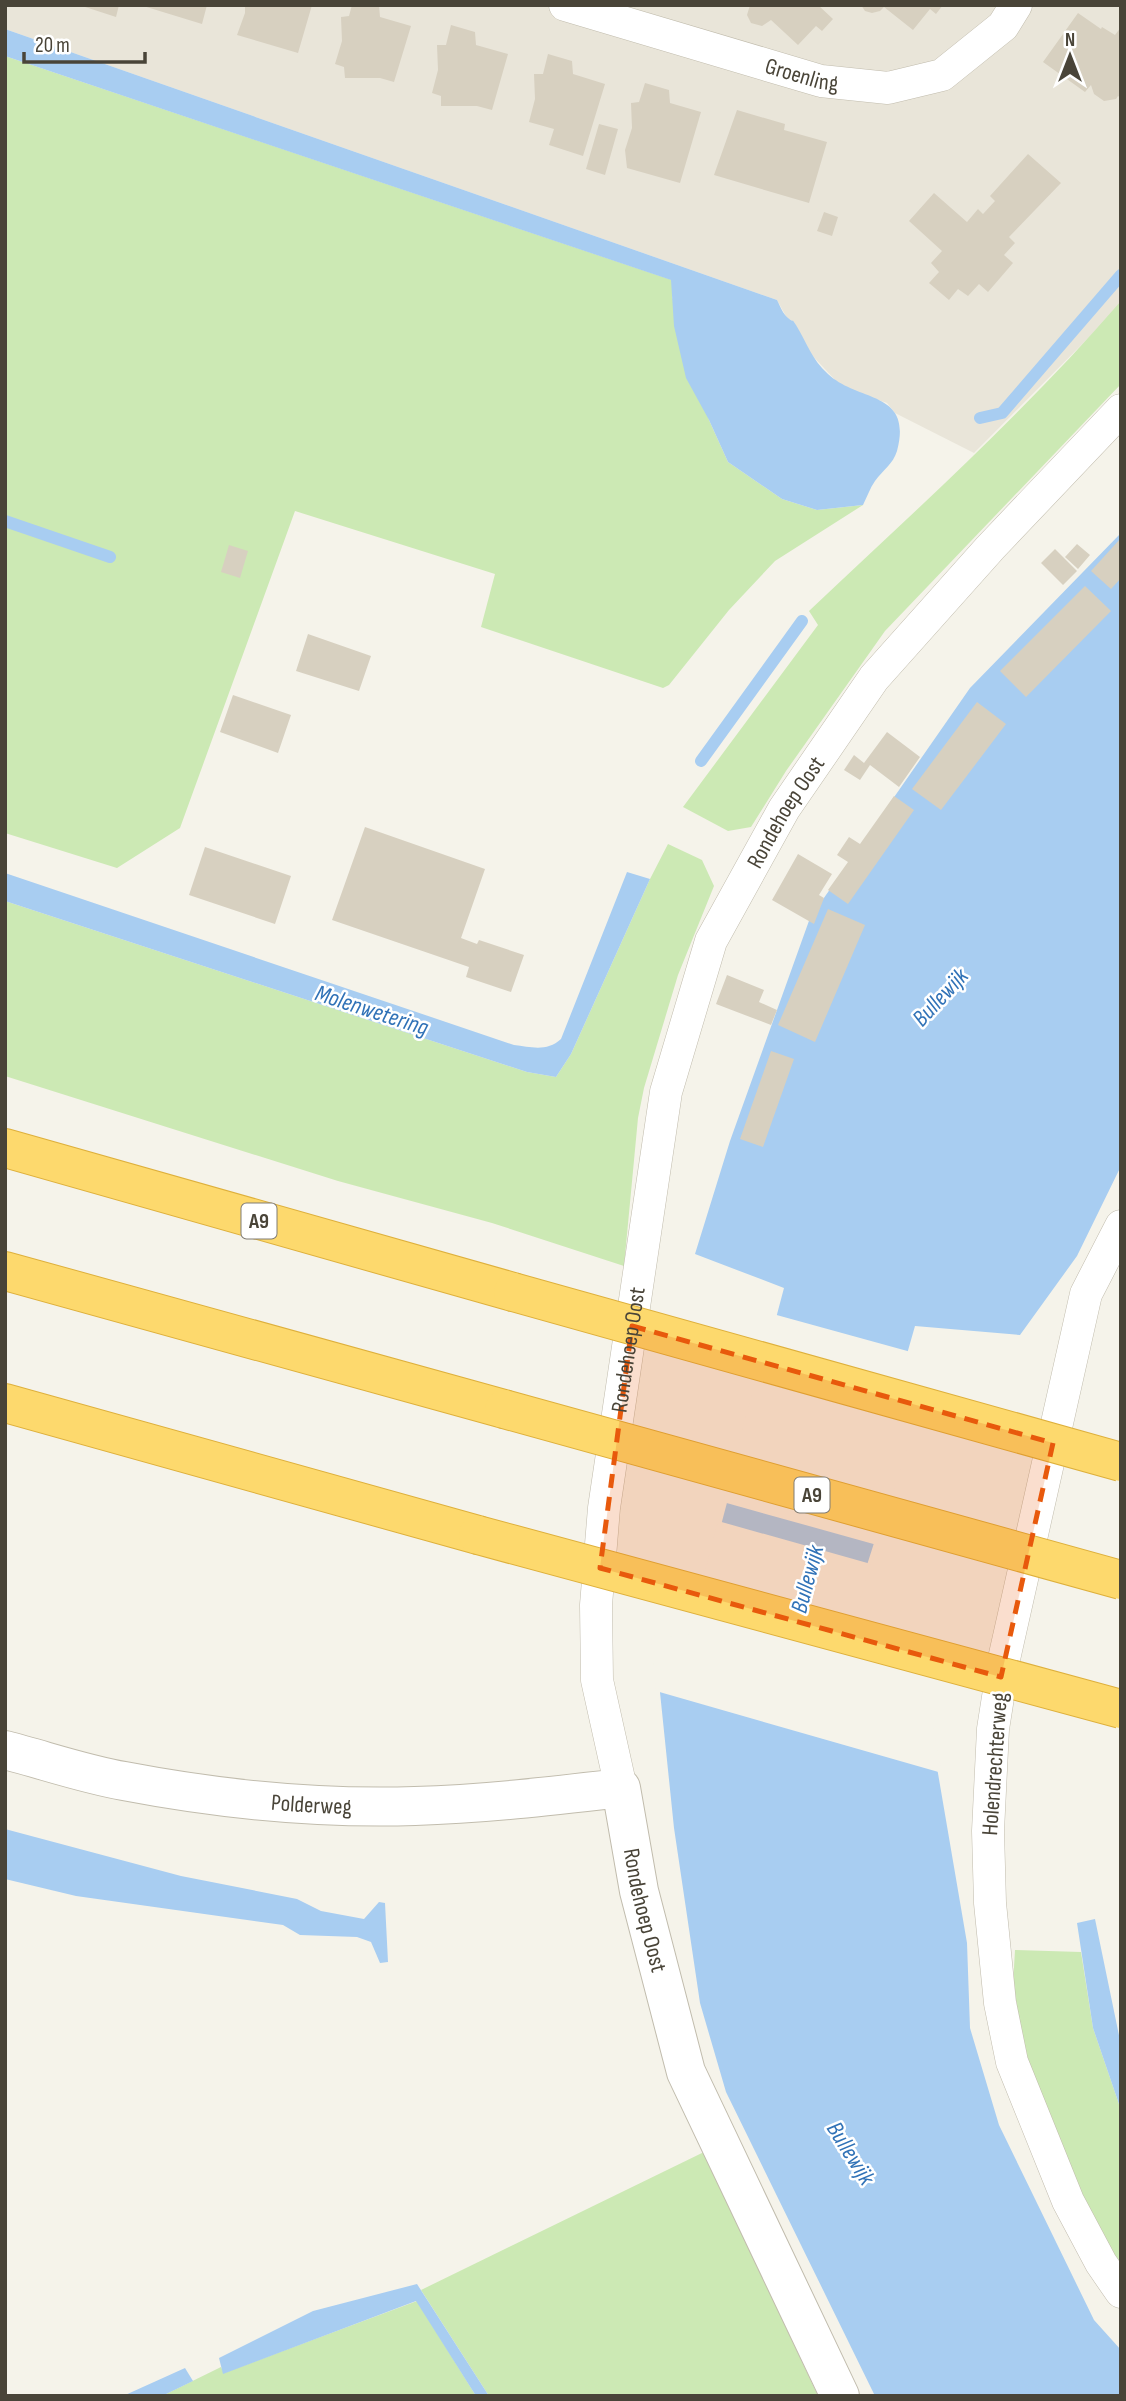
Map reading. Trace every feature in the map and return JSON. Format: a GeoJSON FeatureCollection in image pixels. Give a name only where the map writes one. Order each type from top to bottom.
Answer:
{"type":"FeatureCollection","features":[{"type":"Feature","properties":{"kind":"highway","name":"A9"},"geometry":{"type":"LineString","coordinates":[[5,1148],[1121,1462]]}},
{"type":"Feature","properties":{"kind":"highway","name":"A9"},"geometry":{"type":"LineString","coordinates":[[5,1271],[1121,1580]]}},
{"type":"Feature","properties":{"kind":"highway"},"geometry":{"type":"LineString","coordinates":[[5,1403],[478,1535],[1121,1709]]}},
{"type":"Feature","properties":{"kind":"street","name":"Groenling"},"geometry":{"type":"LineString","coordinates":[[565,5],[821,81],[888,88],[942,75],[1003,26],[1016,5]]}},
{"type":"Feature","properties":{"kind":"street","name":"Rondehoep Oost"},"geometry":{"type":"LineString","coordinates":[[839,2396],[686,2072],[639,1891],[621,1788],[597,1680],[596,1605],[604,1508],[666,1092],[711,940],[784,809],[874,678],[990,548],[1121,410]]}},
{"type":"Feature","properties":{"kind":"street","name":"Holendrechterweg"},"geometry":{"type":"LineString","coordinates":[[1121,1226],[1086,1294],[1004,1659],[993,1729],[988,1831],[990,1903],[1000,2003],[1012,2062],[1068,2201],[1101,2263],[1121,2292]]}},
{"type":"Feature","properties":{"kind":"street","name":"Polderweg"},"geometry":{"type":"LineString","coordinates":[[5,1750],[122,1781],[209,1794],[307,1804],[427,1805],[509,1801],[621,1788]]}},
{"type":"Feature","properties":{"kind":"highlighted area"},"geometry":{"type":"Polygon","coordinates":[[[632,1326],[1053,1443],[1001,1677],[600,1568],[632,1326]]]}},
{"type":"Feature","properties":{"kind":"shaded area"},"geometry":{"type":"Polygon","coordinates":[[[5,5],[1121,5],[1121,305],[974,453],[895,413],[887,403],[853,391],[837,382],[810,353],[794,322],[787,318],[777,300],[5,29],[5,5]]]}},
{"type":"Feature","properties":{"kind":"green space"},"geometry":{"type":"Polygon","coordinates":[[[5,56],[672,280],[672,296],[709,420],[728,462],[782,499],[817,510],[863,505],[775,561],[729,610],[669,685],[663,688],[481,627],[495,574],[295,511],[180,828],[117,868],[5,833],[5,56]]]}},
{"type":"Feature","properties":{"kind":"green space"},"geometry":{"type":"Polygon","coordinates":[[[1121,301],[1121,384],[885,631],[786,771],[751,827],[728,831],[683,807],[818,625],[809,611],[1008,421],[1121,301]]]}},
{"type":"Feature","properties":{"kind":"green space"},"geometry":{"type":"Polygon","coordinates":[[[668,844],[702,860],[714,886],[678,975],[644,1088],[638,1118],[624,1266],[492,1223],[338,1181],[5,1076],[5,901],[527,1072],[556,1077],[571,1054],[668,844]]]}},
{"type":"Feature","properties":{"kind":"green space"},"geometry":{"type":"Polygon","coordinates":[[[1015,1950],[1081,1952],[1093,2028],[1121,2110],[1121,2262],[1117,2263],[1034,2101],[1013,1984],[1015,1950]]]}},
{"type":"Feature","properties":{"kind":"green space"},"geometry":{"type":"Polygon","coordinates":[[[704,2152],[818,2396],[489,2396],[421,2290],[704,2152]]]}},
{"type":"Feature","properties":{"kind":"green space"},"geometry":{"type":"Polygon","coordinates":[[[417,2301],[476,2396],[162,2396],[221,2367],[224,2373],[417,2301]]]}},
{"type":"Feature","properties":{"kind":"water"},"geometry":{"type":"Polygon","coordinates":[[[5,29],[777,300],[788,318],[795,323],[822,369],[841,383],[890,407],[897,417],[900,431],[895,456],[873,484],[863,505],[817,510],[782,499],[728,462],[686,378],[674,326],[671,280],[5,56],[5,29]]]}},
{"type":"Feature","properties":{"kind":"water","name":"Bullewijk"},"geometry":{"type":"Polygon","coordinates":[[[1121,533],[1121,1166],[1077,1256],[1020,1335],[915,1326],[889,1417],[910,1430],[831,1678],[927,1709],[967,1943],[970,2028],[999,2125],[1094,2320],[1121,2350],[1121,2396],[875,2396],[726,2092],[700,2003],[674,1828],[658,1673],[690,1642],[784,1288],[695,1254],[730,1141],[810,918],[970,688],[1121,533]]]}},
{"type":"Feature","properties":{"kind":"water","name":"Molenwetering"},"geometry":{"type":"Polygon","coordinates":[[[627,872],[650,879],[571,1054],[556,1077],[527,1072],[5,901],[5,873],[514,1045],[539,1048],[550,1046],[561,1039],[627,872]]]}},
{"type":"Feature","properties":{"kind":"water"},"geometry":{"type":"Polygon","coordinates":[[[5,1829],[181,1876],[297,1899],[321,1911],[364,1919],[379,1902],[385,1903],[388,1962],[380,1963],[371,1942],[357,1937],[300,1935],[283,1925],[76,1896],[5,1879],[5,1829]]]}},
{"type":"Feature","properties":{"kind":"water"},"geometry":{"type":"Polygon","coordinates":[[[1095,1919],[1121,2045],[1121,2110],[1093,2028],[1077,1923],[1095,1919]]]}},
{"type":"Feature","properties":{"kind":"water"},"geometry":{"type":"Polygon","coordinates":[[[417,2284],[489,2396],[476,2396],[416,2301],[223,2374],[219,2358],[313,2311],[417,2284]]]}},
{"type":"Feature","properties":{"kind":"water"},"geometry":{"type":"Polygon","coordinates":[[[185,2368],[193,2381],[162,2396],[123,2396],[185,2368]]]}},
{"type":"Feature","properties":{"kind":"pier"},"geometry":{"type":"Polygon","coordinates":[[[773,1314],[911,1352],[893,1416],[912,1427],[913,1431],[877,1545],[723,1502],[773,1314]]]}},
{"type":"Feature","properties":{"kind":"pier"},"geometry":{"type":"Polygon","coordinates":[[[718,1521],[871,1564],[836,1676],[929,1706],[942,1773],[656,1691],[651,1637],[688,1638],[718,1521]]]}},
{"type":"Feature","properties":{"kind":"building"},"geometry":{"type":"Polygon","coordinates":[[[79,5],[119,5],[116,17],[79,5]]]}},
{"type":"Feature","properties":{"kind":"building"},"geometry":{"type":"Polygon","coordinates":[[[140,5],[207,5],[202,24],[140,5]]]}},
{"type":"Feature","properties":{"kind":"building"},"geometry":{"type":"Polygon","coordinates":[[[245,5],[312,5],[298,53],[237,35],[245,5]]]}},
{"type":"Feature","properties":{"kind":"building"},"geometry":{"type":"Polygon","coordinates":[[[352,5],[379,5],[380,17],[411,26],[394,82],[380,78],[345,78],[344,67],[335,64],[342,41],[341,17],[349,16],[352,5]]]}},
{"type":"Feature","properties":{"kind":"building"},"geometry":{"type":"Polygon","coordinates":[[[750,5],[818,5],[833,19],[822,31],[816,26],[798,45],[771,20],[762,26],[751,23],[747,15],[750,5]]]}},
{"type":"Feature","properties":{"kind":"building"},"geometry":{"type":"Polygon","coordinates":[[[861,5],[943,5],[936,14],[930,9],[913,30],[884,7],[872,13],[865,11],[861,5]]]}},
{"type":"Feature","properties":{"kind":"building"},"geometry":{"type":"Polygon","coordinates":[[[1078,13],[1115,35],[1121,27],[1121,98],[1118,96],[1116,99],[1104,101],[1094,94],[1091,85],[1085,92],[1043,62],[1078,13]]]}},
{"type":"Feature","properties":{"kind":"building"},"geometry":{"type":"Polygon","coordinates":[[[451,25],[475,32],[476,45],[508,54],[492,110],[477,106],[441,106],[441,96],[432,93],[438,70],[437,45],[446,45],[451,25]]]}},
{"type":"Feature","properties":{"kind":"building"},"geometry":{"type":"Polygon","coordinates":[[[548,54],[572,61],[573,74],[605,84],[583,156],[549,145],[554,129],[529,122],[535,99],[534,74],[543,74],[548,54]]]}},
{"type":"Feature","properties":{"kind":"building"},"geometry":{"type":"Polygon","coordinates":[[[645,83],[669,90],[670,103],[701,112],[680,183],[627,168],[625,150],[632,128],[631,103],[639,102],[645,83]]]}},
{"type":"Feature","properties":{"kind":"building"},"geometry":{"type":"Polygon","coordinates":[[[737,110],[785,124],[784,130],[827,142],[809,203],[714,175],[737,110]]]}},
{"type":"Feature","properties":{"kind":"building"},"geometry":{"type":"Polygon","coordinates":[[[599,124],[618,129],[605,175],[586,169],[599,124]]]}},
{"type":"Feature","properties":{"kind":"building"},"geometry":{"type":"Polygon","coordinates":[[[1028,154],[1061,183],[1009,237],[1015,243],[1004,255],[1013,263],[988,292],[979,284],[968,296],[958,289],[949,300],[929,283],[939,272],[931,263],[942,251],[909,221],[934,193],[967,222],[978,209],[983,214],[995,201],[990,196],[1028,154]]]}},
{"type":"Feature","properties":{"kind":"building"},"geometry":{"type":"Polygon","coordinates":[[[824,212],[838,217],[832,236],[817,231],[824,212]]]}},
{"type":"Feature","properties":{"kind":"building"},"geometry":{"type":"Polygon","coordinates":[[[1121,538],[1121,578],[1111,589],[1091,571],[1121,538]]]}},
{"type":"Feature","properties":{"kind":"building"},"geometry":{"type":"Polygon","coordinates":[[[1077,544],[1090,555],[1078,569],[1065,557],[1077,544]]]}},
{"type":"Feature","properties":{"kind":"building"},"geometry":{"type":"Polygon","coordinates":[[[229,545],[248,551],[240,578],[221,572],[229,545]]]}},
{"type":"Feature","properties":{"kind":"building"},"geometry":{"type":"Polygon","coordinates":[[[1055,549],[1077,571],[1063,585],[1041,563],[1055,549]]]}},
{"type":"Feature","properties":{"kind":"building"},"geometry":{"type":"Polygon","coordinates":[[[1085,586],[1111,611],[1026,697],[1000,671],[1085,586]]]}},
{"type":"Feature","properties":{"kind":"building"},"geometry":{"type":"Polygon","coordinates":[[[308,634],[371,656],[359,691],[296,671],[308,634]]]}},
{"type":"Feature","properties":{"kind":"building"},"geometry":{"type":"Polygon","coordinates":[[[233,695],[291,715],[278,753],[220,732],[233,695]]]}},
{"type":"Feature","properties":{"kind":"building"},"geometry":{"type":"Polygon","coordinates":[[[977,702],[1006,724],[941,810],[912,789],[977,702]]]}},
{"type":"Feature","properties":{"kind":"building"},"geometry":{"type":"Polygon","coordinates":[[[887,732],[920,757],[899,787],[870,765],[860,780],[844,770],[854,755],[864,763],[887,732]]]}},
{"type":"Feature","properties":{"kind":"building"},"geometry":{"type":"Polygon","coordinates":[[[894,796],[914,810],[848,904],[828,890],[848,862],[837,855],[849,837],[860,844],[894,796]]]}},
{"type":"Feature","properties":{"kind":"building"},"geometry":{"type":"Polygon","coordinates":[[[365,827],[485,869],[461,938],[477,944],[479,940],[524,955],[511,992],[466,977],[469,967],[332,920],[365,827]]]}},
{"type":"Feature","properties":{"kind":"building"},"geometry":{"type":"Polygon","coordinates":[[[205,847],[291,876],[275,924],[189,895],[205,847]]]}},
{"type":"Feature","properties":{"kind":"building"},"geometry":{"type":"Polygon","coordinates":[[[798,854],[832,874],[819,895],[824,898],[814,924],[772,900],[798,854]]]}},
{"type":"Feature","properties":{"kind":"building"},"geometry":{"type":"Polygon","coordinates":[[[828,909],[865,925],[815,1042],[778,1025],[828,909]]]}},
{"type":"Feature","properties":{"kind":"building"},"geometry":{"type":"Polygon","coordinates":[[[727,975],[764,990],[759,1002],[777,1010],[771,1025],[716,1004],[727,975]]]}},
{"type":"Feature","properties":{"kind":"building"},"geometry":{"type":"Polygon","coordinates":[[[771,1051],[794,1059],[763,1147],[740,1139],[771,1051]]]}},
{"type":"Feature","properties":{"kind":"waterway"},"geometry":{"type":"LineString","coordinates":[[980,418],[1002,413],[1121,275]]}},
{"type":"Feature","properties":{"kind":"waterway"},"geometry":{"type":"LineString","coordinates":[[5,521],[110,557]]}},
{"type":"Feature","properties":{"kind":"waterway"},"geometry":{"type":"LineString","coordinates":[[701,761],[802,621]]}}]}
